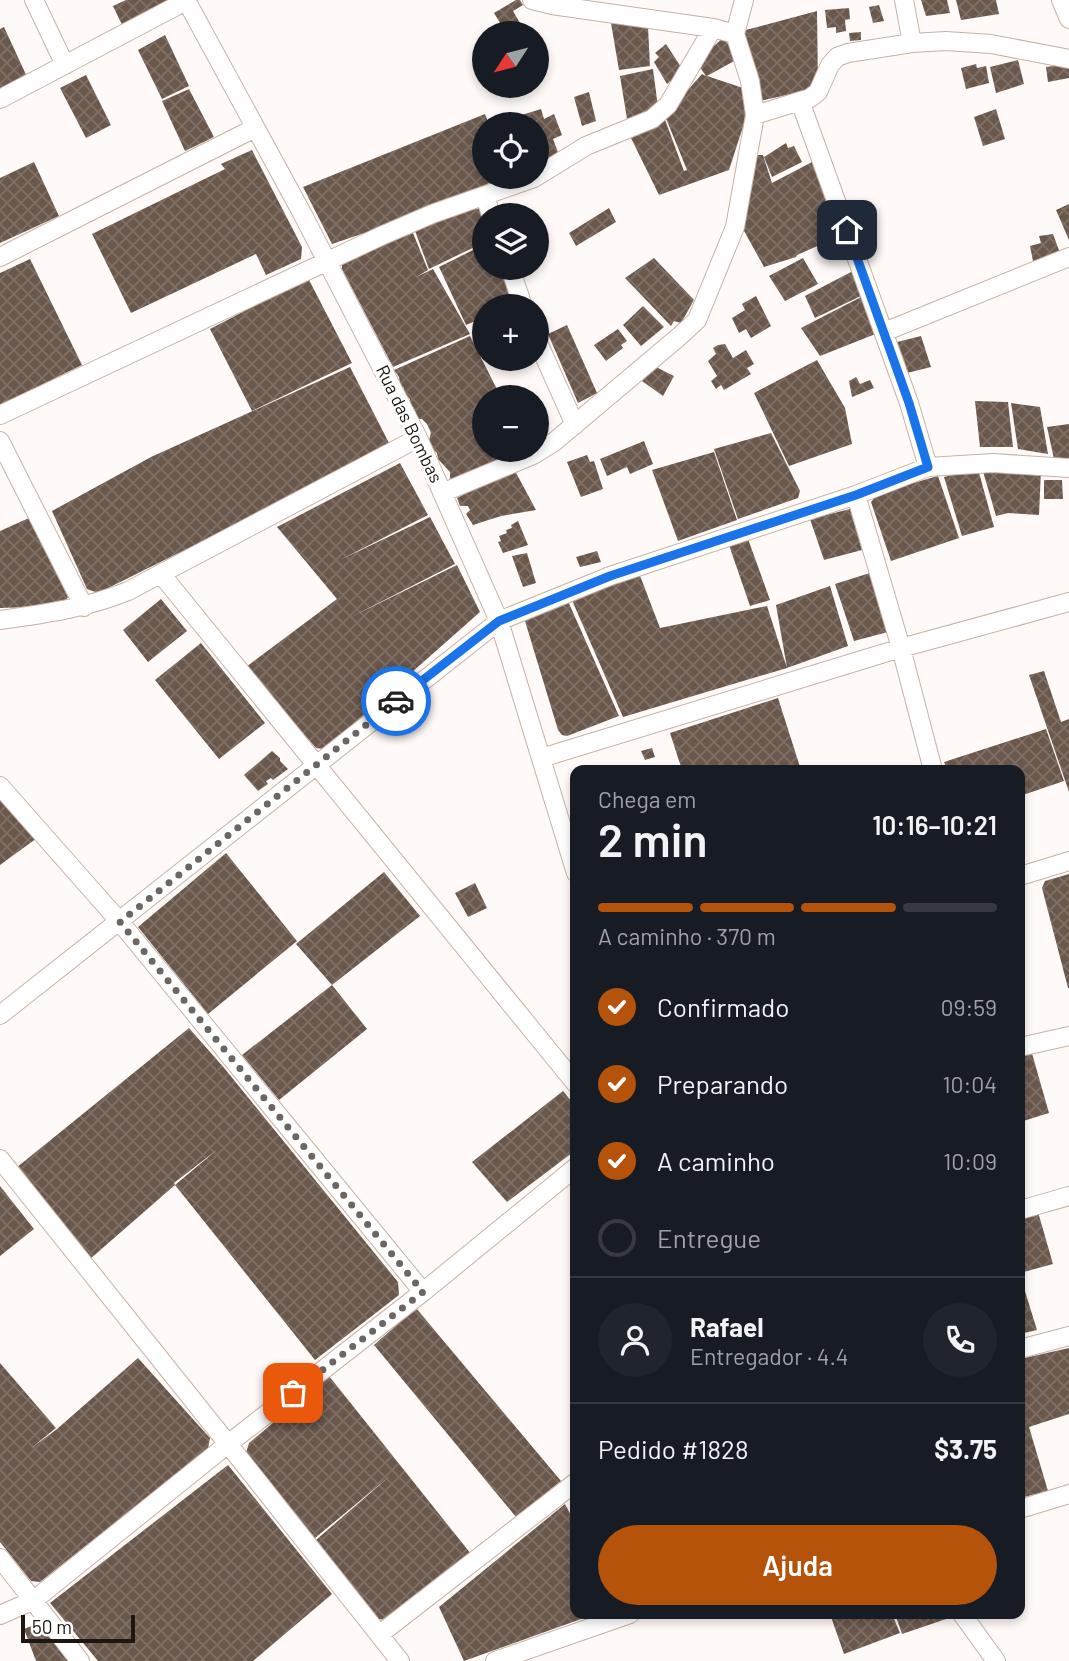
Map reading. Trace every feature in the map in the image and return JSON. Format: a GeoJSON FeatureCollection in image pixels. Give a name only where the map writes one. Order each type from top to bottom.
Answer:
{"type":"FeatureCollection","features":[{"type":"Feature","properties":{"kind":"street"},"geometry":{"type":"LineString","coordinates":[[34,0],[65,65]]}},
{"type":"Feature","properties":{"kind":"street"},"geometry":{"type":"LineString","coordinates":[[0,99],[186,0]]}},
{"type":"Feature","properties":{"kind":"street","name":"Rua das Bombas"},"geometry":{"type":"LineString","coordinates":[[186,0],[418,438],[499,621],[570,853]]}},
{"type":"Feature","properties":{"kind":"street"},"geometry":{"type":"LineString","coordinates":[[532,0],[713,28],[735,34]]}},
{"type":"Feature","properties":{"kind":"street"},"geometry":{"type":"LineString","coordinates":[[442,493],[533,455],[575,425],[697,320],[736,227],[755,115],[750,81],[735,34],[744,0]]}},
{"type":"Feature","properties":{"kind":"street"},"geometry":{"type":"LineString","coordinates":[[904,0],[912,43]]}},
{"type":"Feature","properties":{"kind":"street"},"geometry":{"type":"LineString","coordinates":[[1061,0],[1069,19]]}},
{"type":"Feature","properties":{"kind":"street"},"geometry":{"type":"LineString","coordinates":[[0,415],[326,261],[412,222],[534,178],[586,146],[652,119],[668,105],[713,28]]}},
{"type":"Feature","properties":{"kind":"street"},"geometry":{"type":"LineString","coordinates":[[755,115],[800,101],[818,92],[830,65],[837,57],[848,53],[912,43],[946,41],[991,44],[1069,59]]}},
{"type":"Feature","properties":{"kind":"street"},"geometry":{"type":"LineString","coordinates":[[800,101],[884,332],[928,467]]}},
{"type":"Feature","properties":{"kind":"street"},"geometry":{"type":"LineString","coordinates":[[0,257],[255,128]]}},
{"type":"Feature","properties":{"kind":"street"},"geometry":{"type":"LineString","coordinates":[[485,196],[487,203]]}},
{"type":"Feature","properties":{"kind":"street"},"geometry":{"type":"LineString","coordinates":[[884,332],[1069,257]]}},
{"type":"Feature","properties":{"kind":"street"},"geometry":{"type":"LineString","coordinates":[[549,367],[575,425]]}},
{"type":"Feature","properties":{"kind":"street"},"geometry":{"type":"LineString","coordinates":[[0,620],[101,602],[161,574],[418,438]]}},
{"type":"Feature","properties":{"kind":"street"},"geometry":{"type":"LineString","coordinates":[[0,441],[84,607]]}},
{"type":"Feature","properties":{"kind":"street"},"geometry":{"type":"LineString","coordinates":[[0,1015],[499,621],[635,567],[856,495],[928,467],[993,463],[1069,468]]}},
{"type":"Feature","properties":{"kind":"street"},"geometry":{"type":"LineString","coordinates":[[856,495],[932,765]]}},
{"type":"Feature","properties":{"kind":"street"},"geometry":{"type":"LineString","coordinates":[[161,574],[570,1077]]}},
{"type":"Feature","properties":{"kind":"street"},"geometry":{"type":"LineString","coordinates":[[541,758],[901,648],[1069,602]]}},
{"type":"Feature","properties":{"kind":"street"},"geometry":{"type":"LineString","coordinates":[[0,786],[120,922],[423,1292]]}},
{"type":"Feature","properties":{"kind":"street"},"geometry":{"type":"LineString","coordinates":[[1025,874],[1069,861]]}},
{"type":"Feature","properties":{"kind":"street"},"geometry":{"type":"LineString","coordinates":[[1025,1046],[1069,1036]]}},
{"type":"Feature","properties":{"kind":"street"},"geometry":{"type":"LineString","coordinates":[[0,1159],[400,1661]]}},
{"type":"Feature","properties":{"kind":"street"},"geometry":{"type":"LineString","coordinates":[[0,1615],[34,1600],[129,1521],[423,1292],[570,1172]]}},
{"type":"Feature","properties":{"kind":"street"},"geometry":{"type":"LineString","coordinates":[[1025,1209],[1069,1196]]}},
{"type":"Feature","properties":{"kind":"street"},"geometry":{"type":"LineString","coordinates":[[1025,1348],[1069,1336]]}},
{"type":"Feature","properties":{"kind":"street"},"geometry":{"type":"LineString","coordinates":[[380,1634],[570,1487]]}},
{"type":"Feature","properties":{"kind":"street"},"geometry":{"type":"LineString","coordinates":[[1025,1507],[1069,1494]]}},
{"type":"Feature","properties":{"kind":"street"},"geometry":{"type":"LineString","coordinates":[[0,1558],[80,1661]]}},
{"type":"Feature","properties":{"kind":"street"},"geometry":{"type":"LineString","coordinates":[[495,1661],[617,1619]]}},
{"type":"Feature","properties":{"kind":"street"},"geometry":{"type":"LineString","coordinates":[[966,1619],[996,1661]]}},
{"type":"Feature","properties":{"kind":"building"},"geometry":{"type":"Polygon","coordinates":[[[126,0],[171,0],[124,29],[113,6],[126,0]]]}},
{"type":"Feature","properties":{"kind":"building"},"geometry":{"type":"Polygon","coordinates":[[[516,0],[520,0],[523,5],[513,11],[519,21],[499,21],[494,13],[516,0]]]}},
{"type":"Feature","properties":{"kind":"building"},"geometry":{"type":"Polygon","coordinates":[[[921,0],[947,0],[950,13],[926,16],[921,0]]]}},
{"type":"Feature","properties":{"kind":"building"},"geometry":{"type":"Polygon","coordinates":[[[956,0],[996,0],[999,14],[961,20],[956,0]]]}},
{"type":"Feature","properties":{"kind":"building"},"geometry":{"type":"Polygon","coordinates":[[[879,5],[884,21],[873,23],[869,7],[879,5]]]}},
{"type":"Feature","properties":{"kind":"building"},"geometry":{"type":"Polygon","coordinates":[[[849,8],[850,19],[845,20],[846,31],[836,33],[836,27],[827,28],[825,10],[849,8]]]}},
{"type":"Feature","properties":{"kind":"building"},"geometry":{"type":"Polygon","coordinates":[[[817,11],[818,88],[760,101],[742,31],[817,11]]]}},
{"type":"Feature","properties":{"kind":"building"},"geometry":{"type":"Polygon","coordinates":[[[611,23],[648,27],[650,66],[619,70],[611,23]]]}},
{"type":"Feature","properties":{"kind":"building"},"geometry":{"type":"Polygon","coordinates":[[[4,27],[28,79],[0,92],[0,29],[4,27]]]}},
{"type":"Feature","properties":{"kind":"building"},"geometry":{"type":"Polygon","coordinates":[[[861,32],[861,40],[850,41],[849,33],[861,32]]]}},
{"type":"Feature","properties":{"kind":"building"},"geometry":{"type":"Polygon","coordinates":[[[165,35],[189,86],[162,99],[138,50],[165,35]]]}},
{"type":"Feature","properties":{"kind":"building"},"geometry":{"type":"Polygon","coordinates":[[[723,38],[735,52],[736,60],[707,76],[746,89],[750,105],[729,170],[659,195],[629,134],[664,117],[684,171],[687,170],[665,116],[702,74],[706,76],[699,66],[701,57],[723,38]]]}},
{"type":"Feature","properties":{"kind":"building"},"geometry":{"type":"Polygon","coordinates":[[[666,44],[683,70],[667,84],[654,62],[659,57],[655,53],[666,44]]]}},
{"type":"Feature","properties":{"kind":"building"},"geometry":{"type":"Polygon","coordinates":[[[1018,60],[1024,84],[996,93],[990,67],[1018,60]]]}},
{"type":"Feature","properties":{"kind":"building"},"geometry":{"type":"Polygon","coordinates":[[[976,64],[977,68],[986,66],[989,83],[966,89],[961,68],[976,64]]]}},
{"type":"Feature","properties":{"kind":"building"},"geometry":{"type":"Polygon","coordinates":[[[1069,64],[1069,78],[1048,82],[1046,67],[1069,64]]]}},
{"type":"Feature","properties":{"kind":"building"},"geometry":{"type":"Polygon","coordinates":[[[653,69],[658,107],[627,119],[620,76],[653,69]]]}},
{"type":"Feature","properties":{"kind":"building"},"geometry":{"type":"Polygon","coordinates":[[[86,75],[111,125],[86,138],[60,88],[86,75]]]}},
{"type":"Feature","properties":{"kind":"building"},"geometry":{"type":"Polygon","coordinates":[[[189,89],[214,137],[185,151],[162,101],[189,89]]]}},
{"type":"Feature","properties":{"kind":"building"},"geometry":{"type":"Polygon","coordinates":[[[589,92],[596,121],[582,126],[574,97],[589,92]]]}},
{"type":"Feature","properties":{"kind":"building"},"geometry":{"type":"Polygon","coordinates":[[[996,109],[1005,139],[983,146],[974,117],[996,109]]]}},
{"type":"Feature","properties":{"kind":"building"},"geometry":{"type":"Polygon","coordinates":[[[554,114],[562,135],[553,139],[559,155],[549,159],[549,116],[554,114]]]}},
{"type":"Feature","properties":{"kind":"building"},"geometry":{"type":"Polygon","coordinates":[[[472,119],[472,189],[475,189],[379,228],[332,244],[303,187],[472,119]]]}},
{"type":"Feature","properties":{"kind":"building"},"geometry":{"type":"Polygon","coordinates":[[[786,143],[788,148],[794,146],[802,162],[772,177],[764,157],[786,143]]]}},
{"type":"Feature","properties":{"kind":"building"},"geometry":{"type":"Polygon","coordinates":[[[252,150],[302,247],[301,259],[266,275],[256,254],[131,313],[92,234],[225,169],[221,164],[252,150]]]}},
{"type":"Feature","properties":{"kind":"building"},"geometry":{"type":"Polygon","coordinates":[[[751,155],[763,155],[772,183],[812,162],[842,235],[796,257],[764,267],[743,229],[751,155]]]}},
{"type":"Feature","properties":{"kind":"building"},"geometry":{"type":"Polygon","coordinates":[[[34,162],[59,216],[0,243],[0,178],[34,162]]]}},
{"type":"Feature","properties":{"kind":"building"},"geometry":{"type":"Polygon","coordinates":[[[1069,204],[1069,240],[1056,210],[1069,204]]]}},
{"type":"Feature","properties":{"kind":"building"},"geometry":{"type":"Polygon","coordinates":[[[472,205],[472,248],[429,269],[415,231],[472,205]]]}},
{"type":"Feature","properties":{"kind":"building"},"geometry":{"type":"Polygon","coordinates":[[[609,208],[616,222],[576,246],[569,233],[609,208]]]}},
{"type":"Feature","properties":{"kind":"building"},"geometry":{"type":"Polygon","coordinates":[[[413,233],[428,270],[416,277],[433,269],[470,334],[393,367],[342,269],[342,263],[346,259],[413,233]]]}},
{"type":"Feature","properties":{"kind":"building"},"geometry":{"type":"Polygon","coordinates":[[[1053,234],[1060,253],[1034,266],[1030,246],[1041,243],[1039,236],[1053,234]]]}},
{"type":"Feature","properties":{"kind":"building"},"geometry":{"type":"Polygon","coordinates":[[[472,250],[472,280],[509,280],[516,294],[472,294],[472,322],[466,325],[439,267],[472,250]]]}},
{"type":"Feature","properties":{"kind":"building"},"geometry":{"type":"Polygon","coordinates":[[[654,258],[694,300],[681,323],[674,321],[671,326],[625,278],[654,258]]]}},
{"type":"Feature","properties":{"kind":"building"},"geometry":{"type":"Polygon","coordinates":[[[803,258],[818,284],[785,301],[769,276],[803,258]]]}},
{"type":"Feature","properties":{"kind":"building"},"geometry":{"type":"Polygon","coordinates":[[[30,259],[82,365],[0,405],[0,273],[30,259]]]}},
{"type":"Feature","properties":{"kind":"building"},"geometry":{"type":"Polygon","coordinates":[[[853,271],[863,295],[815,318],[805,296],[853,271]]]}},
{"type":"Feature","properties":{"kind":"building"},"geometry":{"type":"Polygon","coordinates":[[[308,278],[352,363],[252,411],[210,329],[308,278]]]}},
{"type":"Feature","properties":{"kind":"building"},"geometry":{"type":"Polygon","coordinates":[[[756,296],[771,326],[751,338],[746,329],[739,333],[732,318],[745,310],[742,304],[756,296]]]}},
{"type":"Feature","properties":{"kind":"building"},"geometry":{"type":"Polygon","coordinates":[[[863,296],[878,333],[820,356],[801,328],[863,296]]]}},
{"type":"Feature","properties":{"kind":"building"},"geometry":{"type":"Polygon","coordinates":[[[643,306],[664,327],[641,346],[623,325],[643,306]]]}},
{"type":"Feature","properties":{"kind":"building"},"geometry":{"type":"Polygon","coordinates":[[[567,325],[597,393],[578,403],[549,334],[567,325]]]}},
{"type":"Feature","properties":{"kind":"building"},"geometry":{"type":"Polygon","coordinates":[[[618,329],[627,341],[621,345],[623,348],[606,361],[594,345],[618,329]]]}},
{"type":"Feature","properties":{"kind":"building"},"geometry":{"type":"Polygon","coordinates":[[[470,336],[472,371],[488,371],[495,385],[472,385],[472,462],[493,462],[450,484],[450,472],[438,459],[429,440],[431,433],[427,424],[418,419],[394,370],[470,336]]]}},
{"type":"Feature","properties":{"kind":"building"},"geometry":{"type":"Polygon","coordinates":[[[921,336],[931,367],[907,373],[897,342],[921,336]]]}},
{"type":"Feature","properties":{"kind":"building"},"geometry":{"type":"Polygon","coordinates":[[[725,344],[733,358],[746,350],[754,364],[747,368],[751,374],[724,390],[721,385],[716,389],[711,381],[717,376],[708,361],[716,354],[713,348],[725,344]]]}},
{"type":"Feature","properties":{"kind":"building"},"geometry":{"type":"Polygon","coordinates":[[[817,360],[845,408],[852,444],[789,466],[754,393],[817,360]]]}},
{"type":"Feature","properties":{"kind":"building"},"geometry":{"type":"Polygon","coordinates":[[[654,366],[674,376],[663,396],[642,381],[654,366]]]}},
{"type":"Feature","properties":{"kind":"building"},"geometry":{"type":"Polygon","coordinates":[[[350,367],[389,443],[385,451],[98,593],[87,589],[52,511],[151,457],[350,367]]]}},
{"type":"Feature","properties":{"kind":"building"},"geometry":{"type":"Polygon","coordinates":[[[856,377],[860,384],[870,380],[874,388],[852,397],[849,381],[856,377]]]}},
{"type":"Feature","properties":{"kind":"building"},"geometry":{"type":"Polygon","coordinates":[[[975,401],[1008,402],[1013,447],[980,447],[975,401]]]}},
{"type":"Feature","properties":{"kind":"building"},"geometry":{"type":"Polygon","coordinates":[[[1011,403],[1040,407],[1048,454],[1018,449],[1011,403]]]}},
{"type":"Feature","properties":{"kind":"building"},"geometry":{"type":"Polygon","coordinates":[[[1069,424],[1069,459],[1054,459],[1047,427],[1069,424]]]}},
{"type":"Feature","properties":{"kind":"building"},"geometry":{"type":"Polygon","coordinates":[[[771,433],[800,491],[798,498],[738,519],[714,449],[771,433]]]}},
{"type":"Feature","properties":{"kind":"building"},"geometry":{"type":"Polygon","coordinates":[[[644,441],[653,464],[630,474],[627,467],[607,476],[600,459],[644,441]]]}},
{"type":"Feature","properties":{"kind":"building"},"geometry":{"type":"Polygon","coordinates":[[[714,452],[737,520],[678,541],[652,470],[714,452]]]}},
{"type":"Feature","properties":{"kind":"building"},"geometry":{"type":"Polygon","coordinates":[[[587,455],[590,462],[594,461],[603,489],[581,497],[567,462],[587,455]]]}},
{"type":"Feature","properties":{"kind":"building"},"geometry":{"type":"Polygon","coordinates":[[[400,463],[428,515],[340,560],[430,517],[455,564],[351,617],[457,565],[480,612],[325,749],[316,748],[246,667],[337,599],[277,527],[400,463]]]}},
{"type":"Feature","properties":{"kind":"building"},"geometry":{"type":"Polygon","coordinates":[[[982,468],[1041,470],[1039,515],[1008,513],[996,516],[982,468]]]}},
{"type":"Feature","properties":{"kind":"building"},"geometry":{"type":"Polygon","coordinates":[[[514,469],[536,510],[501,516],[473,525],[466,514],[470,510],[468,506],[460,506],[457,498],[514,469]]]}},
{"type":"Feature","properties":{"kind":"building"},"geometry":{"type":"Polygon","coordinates":[[[978,469],[994,527],[962,536],[944,477],[978,469]]]}},
{"type":"Feature","properties":{"kind":"building"},"geometry":{"type":"Polygon","coordinates":[[[938,476],[959,538],[891,561],[871,502],[878,493],[938,476]]]}},
{"type":"Feature","properties":{"kind":"building"},"geometry":{"type":"Polygon","coordinates":[[[1044,480],[1062,480],[1063,499],[1044,499],[1044,480]]]}},
{"type":"Feature","properties":{"kind":"building"},"geometry":{"type":"Polygon","coordinates":[[[850,509],[862,550],[824,560],[810,519],[850,509]]]}},
{"type":"Feature","properties":{"kind":"building"},"geometry":{"type":"Polygon","coordinates":[[[29,518],[68,597],[62,606],[0,608],[0,531],[29,518]]]}},
{"type":"Feature","properties":{"kind":"building"},"geometry":{"type":"Polygon","coordinates":[[[518,521],[528,545],[503,553],[498,542],[501,541],[499,536],[507,533],[506,530],[518,521]]]}},
{"type":"Feature","properties":{"kind":"building"},"geometry":{"type":"Polygon","coordinates":[[[748,539],[770,600],[750,606],[729,545],[748,539]]]}},
{"type":"Feature","properties":{"kind":"building"},"geometry":{"type":"Polygon","coordinates":[[[597,551],[601,562],[580,567],[576,557],[597,551]]]}},
{"type":"Feature","properties":{"kind":"building"},"geometry":{"type":"Polygon","coordinates":[[[527,553],[536,583],[523,587],[512,556],[527,553]]]}},
{"type":"Feature","properties":{"kind":"building"},"geometry":{"type":"Polygon","coordinates":[[[873,572],[888,632],[854,641],[835,584],[873,572]]]}},
{"type":"Feature","properties":{"kind":"building"},"geometry":{"type":"Polygon","coordinates":[[[639,573],[660,628],[767,606],[787,668],[623,717],[571,598],[639,573]]]}},
{"type":"Feature","properties":{"kind":"building"},"geometry":{"type":"Polygon","coordinates":[[[830,586],[848,646],[787,668],[776,605],[830,586]]]}},
{"type":"Feature","properties":{"kind":"building"},"geometry":{"type":"Polygon","coordinates":[[[161,599],[187,631],[148,662],[123,630],[161,599]]]}},
{"type":"Feature","properties":{"kind":"building"},"geometry":{"type":"Polygon","coordinates":[[[567,599],[619,716],[567,736],[558,730],[525,621],[526,614],[567,599]]]}},
{"type":"Feature","properties":{"kind":"building"},"geometry":{"type":"Polygon","coordinates":[[[201,643],[265,723],[219,759],[155,680],[201,643]]]}},
{"type":"Feature","properties":{"kind":"building"},"geometry":{"type":"Polygon","coordinates":[[[1044,671],[1061,722],[1069,719],[1069,792],[1029,675],[1044,671]]]}},
{"type":"Feature","properties":{"kind":"building"},"geometry":{"type":"Polygon","coordinates":[[[778,698],[799,765],[680,765],[670,733],[778,698]]]}},
{"type":"Feature","properties":{"kind":"building"},"geometry":{"type":"Polygon","coordinates":[[[1046,729],[1064,781],[1025,794],[1025,765],[945,765],[944,762],[1046,729]]]}},
{"type":"Feature","properties":{"kind":"building"},"geometry":{"type":"Polygon","coordinates":[[[652,748],[655,757],[645,760],[641,751],[652,748]]]}},
{"type":"Feature","properties":{"kind":"building"},"geometry":{"type":"Polygon","coordinates":[[[272,751],[288,769],[273,780],[271,778],[266,781],[268,784],[258,791],[244,775],[272,751]]]}},
{"type":"Feature","properties":{"kind":"building"},"geometry":{"type":"Polygon","coordinates":[[[0,792],[17,813],[16,819],[21,819],[37,838],[0,865],[0,792]]]}},
{"type":"Feature","properties":{"kind":"building"},"geometry":{"type":"Polygon","coordinates":[[[226,853],[297,941],[208,1014],[138,927],[226,853]]]}},
{"type":"Feature","properties":{"kind":"building"},"geometry":{"type":"Polygon","coordinates":[[[384,872],[420,916],[332,985],[296,944],[384,872]]]}},
{"type":"Feature","properties":{"kind":"building"},"geometry":{"type":"Polygon","coordinates":[[[1069,874],[1068,988],[1042,888],[1045,881],[1069,874]]]}},
{"type":"Feature","properties":{"kind":"building"},"geometry":{"type":"Polygon","coordinates":[[[475,883],[487,908],[468,917],[455,893],[475,883]]]}},
{"type":"Feature","properties":{"kind":"building"},"geometry":{"type":"Polygon","coordinates":[[[332,985],[367,1029],[279,1100],[242,1055],[332,985]]]}},
{"type":"Feature","properties":{"kind":"building"},"geometry":{"type":"Polygon","coordinates":[[[189,1028],[398,1282],[399,1295],[315,1360],[175,1185],[90,1259],[16,1168],[189,1028]],[[218,1149],[174,1183],[175,1185],[218,1149]]]}},
{"type":"Feature","properties":{"kind":"building"},"geometry":{"type":"Polygon","coordinates":[[[1031,1050],[1049,1113],[1025,1120],[1025,1052],[1031,1050]]]}},
{"type":"Feature","properties":{"kind":"building"},"geometry":{"type":"Polygon","coordinates":[[[563,1091],[570,1100],[570,1155],[507,1202],[472,1162],[563,1091]]]}},
{"type":"Feature","properties":{"kind":"building"},"geometry":{"type":"Polygon","coordinates":[[[0,1186],[34,1229],[0,1256],[0,1186]]]}},
{"type":"Feature","properties":{"kind":"building"},"geometry":{"type":"Polygon","coordinates":[[[1038,1212],[1053,1264],[1025,1272],[1025,1216],[1038,1212]]]}},
{"type":"Feature","properties":{"kind":"building"},"geometry":{"type":"Polygon","coordinates":[[[1025,1291],[1037,1330],[1025,1333],[1025,1291]]]}},
{"type":"Feature","properties":{"kind":"building"},"geometry":{"type":"Polygon","coordinates":[[[416,1308],[561,1481],[516,1517],[374,1345],[416,1308]]]}},
{"type":"Feature","properties":{"kind":"building"},"geometry":{"type":"Polygon","coordinates":[[[1069,1348],[1069,1414],[1029,1427],[1048,1491],[1025,1497],[1025,1358],[1069,1348]]]}},
{"type":"Feature","properties":{"kind":"building"},"geometry":{"type":"Polygon","coordinates":[[[138,1358],[210,1438],[208,1449],[40,1582],[31,1581],[0,1542],[0,1363],[56,1428],[30,1449],[57,1429],[138,1358]]]}},
{"type":"Feature","properties":{"kind":"building"},"geometry":{"type":"Polygon","coordinates":[[[329,1376],[471,1554],[391,1621],[379,1619],[316,1540],[391,1475],[315,1538],[245,1456],[249,1443],[329,1376]]]}},
{"type":"Feature","properties":{"kind":"building"},"geometry":{"type":"Polygon","coordinates":[[[228,1465],[332,1594],[253,1661],[98,1661],[50,1603],[228,1465]]]}},
{"type":"Feature","properties":{"kind":"building"},"geometry":{"type":"Polygon","coordinates":[[[565,1504],[570,1514],[570,1619],[581,1619],[464,1661],[439,1607],[565,1504]]]}},
{"type":"Feature","properties":{"kind":"building"},"geometry":{"type":"Polygon","coordinates":[[[832,1619],[894,1619],[900,1633],[844,1654],[832,1619]]]}},
{"type":"Feature","properties":{"kind":"building"},"geometry":{"type":"Polygon","coordinates":[[[897,1619],[946,1619],[902,1634],[897,1619]]]}},
{"type":"Feature","properties":{"kind":"building"},"geometry":{"type":"Polygon","coordinates":[[[41,1622],[69,1661],[36,1661],[24,1629],[41,1622]]]}},
{"type":"Feature","properties":{"kind":"way so far"},"geometry":{"type":"LineString","coordinates":[[293,1393],[423,1292],[120,922],[396,701]]}},
{"type":"Feature","properties":{"kind":"route"},"geometry":{"type":"LineString","coordinates":[[396,701],[499,621],[610,576],[856,495],[928,467],[909,403],[847,230]]}}]}
